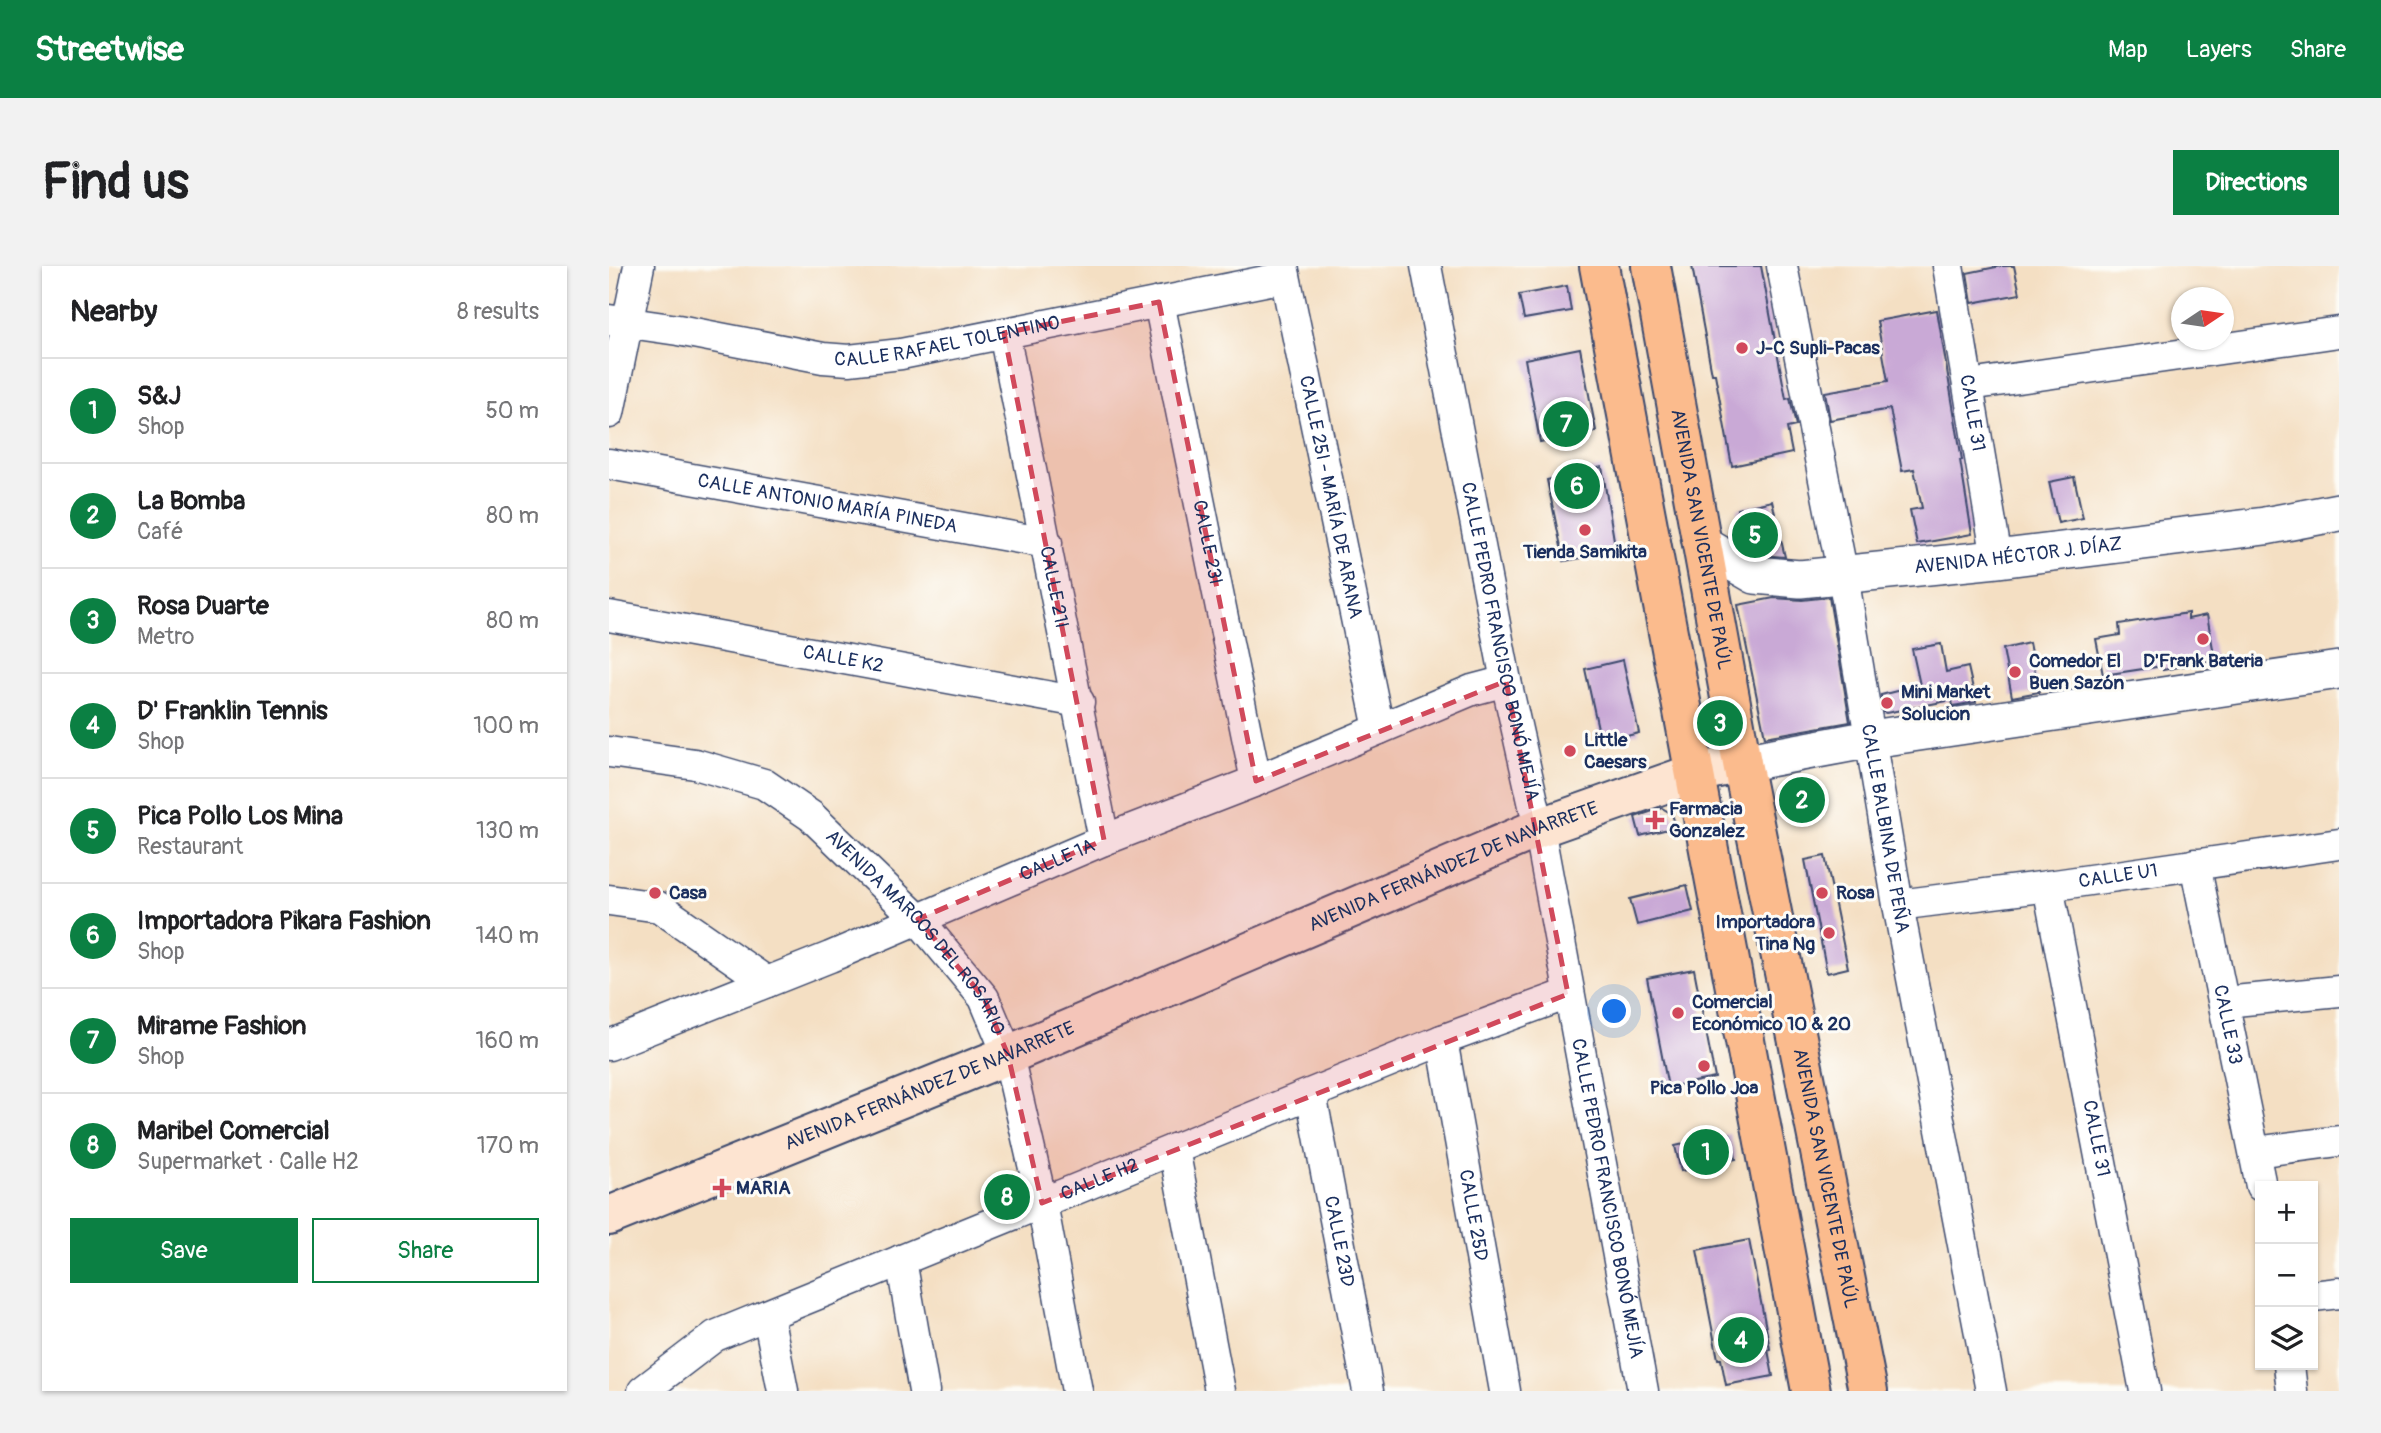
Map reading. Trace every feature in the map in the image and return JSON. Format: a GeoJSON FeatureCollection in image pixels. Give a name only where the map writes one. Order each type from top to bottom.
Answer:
{"type":"FeatureCollection","features":[{"type":"Feature","properties":{"kind":"main road"},"geometry":{"type":"LineString","coordinates":[[1599,266],[1811,1391]]}},
{"type":"Feature","properties":{"kind":"main road","name":"AVENIDA SAN VICENTE DE PAÚL"},"geometry":{"type":"LineString","coordinates":[[1651,266],[1742,763],[1868,1391]]}},
{"type":"Feature","properties":{"kind":"main road","name":"AVENIDA FERNÁNDEZ DE NAVARRETE"},"geometry":{"type":"LineString","coordinates":[[609,1216],[1008,1055],[1539,828],[1695,773],[1742,763]]}},
{"type":"Feature","properties":{"kind":"street"},"geometry":{"type":"LineString","coordinates":[[609,413],[618,322],[639,266]]}},
{"type":"Feature","properties":{"kind":"street","name":"CALLE PEDRO FRANCISCO BONÓ MEJÍA"},"geometry":{"type":"LineString","coordinates":[[1426,266],[1507,681],[1539,828],[1643,1391]]}},
{"type":"Feature","properties":{"kind":"street","name":"CALLE BALBINA DE PEÑA"},"geometry":{"type":"LineString","coordinates":[[1782,266],[1843,576],[1898,905],[1991,1391]]}},
{"type":"Feature","properties":{"kind":"street","name":"CALLE 31"},"geometry":{"type":"LineString","coordinates":[[1948,266],[1997,559]]}},
{"type":"Feature","properties":{"kind":"street","name":"CALLE RAFAEL TOLENTINO"},"geometry":{"type":"LineString","coordinates":[[618,322],[678,330],[823,358],[849,360],[901,354],[1159,302],[1284,271]]}},
{"type":"Feature","properties":{"kind":"street","name":"CALLE 25I - MARÍA DE ARANA"},"geometry":{"type":"LineString","coordinates":[[1284,271],[1379,729]]}},
{"type":"Feature","properties":{"kind":"street","name":"CALLE 23I"},"geometry":{"type":"LineString","coordinates":[[1159,302],[1256,781]]}},
{"type":"Feature","properties":{"kind":"street"},"geometry":{"type":"LineString","coordinates":[[1969,385],[2339,332]]}},
{"type":"Feature","properties":{"kind":"street","name":"CALLE 21I"},"geometry":{"type":"LineString","coordinates":[[1004,333],[1079,702],[1104,840]]}},
{"type":"Feature","properties":{"kind":"street","name":"CALLE ANTONIO MARÍA PINEDA"},"geometry":{"type":"LineString","coordinates":[[609,464],[1047,543]]}},
{"type":"Feature","properties":{"kind":"street","name":"AVENIDA HÉCTOR J. DÍAZ"},"geometry":{"type":"LineString","coordinates":[[1702,544],[1755,575],[1800,579],[1997,559],[2265,526],[2339,512]]}},
{"type":"Feature","properties":{"kind":"street","name":"CALLE K2"},"geometry":{"type":"LineString","coordinates":[[609,616],[1079,702]]}},
{"type":"Feature","properties":{"kind":"street","name":"AVENIDA FERNÁNDEZ DE NAVARRETE"},"geometry":{"type":"LineString","coordinates":[[1742,763],[1871,739],[2339,670]]}},
{"type":"Feature","properties":{"kind":"street","name":"CALLE 1A"},"geometry":{"type":"LineString","coordinates":[[609,1045],[1472,690],[1507,681]]}},
{"type":"Feature","properties":{"kind":"street","name":"AVENIDA MARCOS DEL ROSARIO"},"geometry":{"type":"LineString","coordinates":[[609,752],[695,764],[764,784],[811,816],[918,919],[984,999],[1008,1055],[1042,1203],[1077,1391]]}},
{"type":"Feature","properties":{"kind":"street","name":"CALLE U1"},"geometry":{"type":"LineString","coordinates":[[1898,905],[2339,844]]}},
{"type":"Feature","properties":{"kind":"street","name":"CALLE 33"},"geometry":{"type":"LineString","coordinates":[[2195,864],[2260,1181]]}},
{"type":"Feature","properties":{"kind":"street","name":"CALLE 31"},"geometry":{"type":"LineString","coordinates":[[2048,886],[2145,1391]]}},
{"type":"Feature","properties":{"kind":"street"},"geometry":{"type":"LineString","coordinates":[[609,900],[659,907],[767,982]]}},
{"type":"Feature","properties":{"kind":"street"},"geometry":{"type":"LineString","coordinates":[[2224,1002],[2339,991]]}},
{"type":"Feature","properties":{"kind":"street","name":"CALLE H2"},"geometry":{"type":"LineString","coordinates":[[643,1391],[715,1336],[1442,1040],[1568,993]]}},
{"type":"Feature","properties":{"kind":"street","name":"CALLE 25D"},"geometry":{"type":"LineString","coordinates":[[1442,1040],[1505,1391]]}},
{"type":"Feature","properties":{"kind":"street","name":"CALLE 23D"},"geometry":{"type":"LineString","coordinates":[[1311,1094],[1368,1391]]}},
{"type":"Feature","properties":{"kind":"street"},"geometry":{"type":"LineString","coordinates":[[2255,1152],[2339,1141]]}},
{"type":"Feature","properties":{"kind":"street"},"geometry":{"type":"LineString","coordinates":[[1174,1149],[1220,1391]]}},
{"type":"Feature","properties":{"kind":"street"},"geometry":{"type":"LineString","coordinates":[[901,1260],[924,1391]]}},
{"type":"Feature","properties":{"kind":"street"},"geometry":{"type":"LineString","coordinates":[[2318,1295],[2339,1293]]}},
{"type":"Feature","properties":{"kind":"street"},"geometry":{"type":"LineString","coordinates":[[768,1315],[783,1391]]}},
{"type":"Feature","properties":{"kind":"street"},"geometry":{"type":"LineString","coordinates":[[2290,1370],[2292,1391]]}},
{"type":"Feature","properties":{"kind":"highlighted area"},"geometry":{"type":"Polygon","coordinates":[[[1159,302],[1256,781],[1506,681],[1568,994],[1042,1203],[1008,1055],[984,998],[918,919],[1104,840],[1004,333],[1159,302]]]}},
{"type":"Feature","properties":{"kind":"building"},"geometry":{"type":"Polygon","coordinates":[[[1692,266],[1761,266],[1786,399],[1790,398],[1796,426],[1787,428],[1792,453],[1732,466],[1692,266]]]}},
{"type":"Feature","properties":{"kind":"building"},"geometry":{"type":"Polygon","coordinates":[[[2014,266],[2020,294],[1972,303],[1967,273],[2014,266]]]}},
{"type":"Feature","properties":{"kind":"building"},"geometry":{"type":"Polygon","coordinates":[[[1567,286],[1571,311],[1524,319],[1519,295],[1567,286]]]}},
{"type":"Feature","properties":{"kind":"building"},"geometry":{"type":"Polygon","coordinates":[[[1937,310],[1972,534],[1917,544],[1910,510],[1922,508],[1914,469],[1902,471],[1890,409],[1830,420],[1825,392],[1888,381],[1877,321],[1937,310]]]}},
{"type":"Feature","properties":{"kind":"building"},"geometry":{"type":"Polygon","coordinates":[[[1580,348],[1596,431],[1540,442],[1525,359],[1580,348]]]}},
{"type":"Feature","properties":{"kind":"building","name":"Tienda Samikita"},"geometry":{"type":"Polygon","coordinates":[[[1602,467],[1616,552],[1564,561],[1547,480],[1602,467]]]}},
{"type":"Feature","properties":{"kind":"building"},"geometry":{"type":"Polygon","coordinates":[[[2074,477],[2083,518],[2058,523],[2049,482],[2074,477]]]}},
{"type":"Feature","properties":{"kind":"building"},"geometry":{"type":"Polygon","coordinates":[[[1772,501],[1785,557],[1762,555],[1744,544],[1737,509],[1772,501]]]}},
{"type":"Feature","properties":{"kind":"building"},"geometry":{"type":"Polygon","coordinates":[[[1829,597],[1850,722],[1765,737],[1738,605],[1774,598],[1802,600],[1829,597]]]}},
{"type":"Feature","properties":{"kind":"building"},"geometry":{"type":"Polygon","coordinates":[[[2188,613],[2188,619],[2207,615],[2215,660],[2163,670],[2163,666],[2103,675],[2096,639],[2120,635],[2119,624],[2188,613]]]}},
{"type":"Feature","properties":{"kind":"building"},"geometry":{"type":"Polygon","coordinates":[[[2029,643],[2039,692],[2012,697],[2003,649],[2029,643]]]}},
{"type":"Feature","properties":{"kind":"building"},"geometry":{"type":"Polygon","coordinates":[[[1941,644],[1946,672],[1968,667],[1976,702],[1953,706],[1952,700],[1883,712],[1881,695],[1920,685],[1912,649],[1941,644]]]}},
{"type":"Feature","properties":{"kind":"building"},"geometry":{"type":"Polygon","coordinates":[[[1623,660],[1639,733],[1601,742],[1585,669],[1623,660]]]}},
{"type":"Feature","properties":{"kind":"building","name":"Farmacia Gonzalez"},"geometry":{"type":"Polygon","coordinates":[[[1662,808],[1672,814],[1676,827],[1640,836],[1635,817],[1662,808]]]}},
{"type":"Feature","properties":{"kind":"building"},"geometry":{"type":"Polygon","coordinates":[[[1825,856],[1848,968],[1827,973],[1805,860],[1825,856]]]}},
{"type":"Feature","properties":{"kind":"building"},"geometry":{"type":"Polygon","coordinates":[[[1687,885],[1693,911],[1637,925],[1630,899],[1687,885]]]}},
{"type":"Feature","properties":{"kind":"building"},"geometry":{"type":"Polygon","coordinates":[[[1694,969],[1715,1078],[1668,1087],[1647,978],[1694,969]]]}},
{"type":"Feature","properties":{"kind":"building"},"geometry":{"type":"Polygon","coordinates":[[[1730,1134],[1736,1159],[1681,1171],[1675,1146],[1730,1134]]]}},
{"type":"Feature","properties":{"kind":"building"},"geometry":{"type":"Polygon","coordinates":[[[1749,1240],[1773,1376],[1726,1385],[1721,1359],[1718,1359],[1697,1250],[1749,1240]]]}},
{"type":"Feature","properties":{"kind":"place","name":"J-C Supli-Pacas"},"geometry":{"type":"Point","coordinates":[1742,348]}},
{"type":"Feature","properties":{"kind":"place","name":"Mirame Fashion"},"geometry":{"type":"Point","coordinates":[1566,424]}},
{"type":"Feature","properties":{"kind":"place","name":"Importadora Pikara Fashion"},"geometry":{"type":"Point","coordinates":[1577,486]}},
{"type":"Feature","properties":{"kind":"place","name":"Tienda Samikita"},"geometry":{"type":"Point","coordinates":[1585,530]}},
{"type":"Feature","properties":{"kind":"place","name":"Pica Pollo Los Mina"},"geometry":{"type":"Point","coordinates":[1755,535]}},
{"type":"Feature","properties":{"kind":"place","name":"D'Frank Bateria"},"geometry":{"type":"Point","coordinates":[2203,639]}},
{"type":"Feature","properties":{"kind":"place","name":"Comedor El Buen Sazón"},"geometry":{"type":"Point","coordinates":[2015,672]}},
{"type":"Feature","properties":{"kind":"place","name":"Mini Market Solucion"},"geometry":{"type":"Point","coordinates":[1887,703]}},
{"type":"Feature","properties":{"kind":"place","name":"Rosa Duarte"},"geometry":{"type":"Point","coordinates":[1720,723]}},
{"type":"Feature","properties":{"kind":"place","name":"Little Caesars"},"geometry":{"type":"Point","coordinates":[1570,751]}},
{"type":"Feature","properties":{"kind":"place","name":"La Bomba"},"geometry":{"type":"Point","coordinates":[1802,800]}},
{"type":"Feature","properties":{"kind":"place","name":"Farmacia Gonzalez"},"geometry":{"type":"Point","coordinates":[1655,820]}},
{"type":"Feature","properties":{"kind":"place","name":"Casa"},"geometry":{"type":"Point","coordinates":[655,893]}},
{"type":"Feature","properties":{"kind":"place","name":"Rosa"},"geometry":{"type":"Point","coordinates":[1822,893]}},
{"type":"Feature","properties":{"kind":"place","name":"Importadora Tina Ng"},"geometry":{"type":"Point","coordinates":[1829,933]}},
{"type":"Feature","properties":{"kind":"place","name":"Comercial Económico 10 & 20"},"geometry":{"type":"Point","coordinates":[1678,1013]}},
{"type":"Feature","properties":{"kind":"place","name":"Pica Pollo Joa"},"geometry":{"type":"Point","coordinates":[1704,1066]}},
{"type":"Feature","properties":{"kind":"place","name":"S&J"},"geometry":{"type":"Point","coordinates":[1706,1152]}},
{"type":"Feature","properties":{"kind":"place","name":"MARIA"},"geometry":{"type":"Point","coordinates":[722,1188]}},
{"type":"Feature","properties":{"kind":"place","name":"Maribel Comercial"},"geometry":{"type":"Point","coordinates":[1007,1197]}},
{"type":"Feature","properties":{"kind":"place","name":"D' Franklin Tennis"},"geometry":{"type":"Point","coordinates":[1741,1340]}}]}
